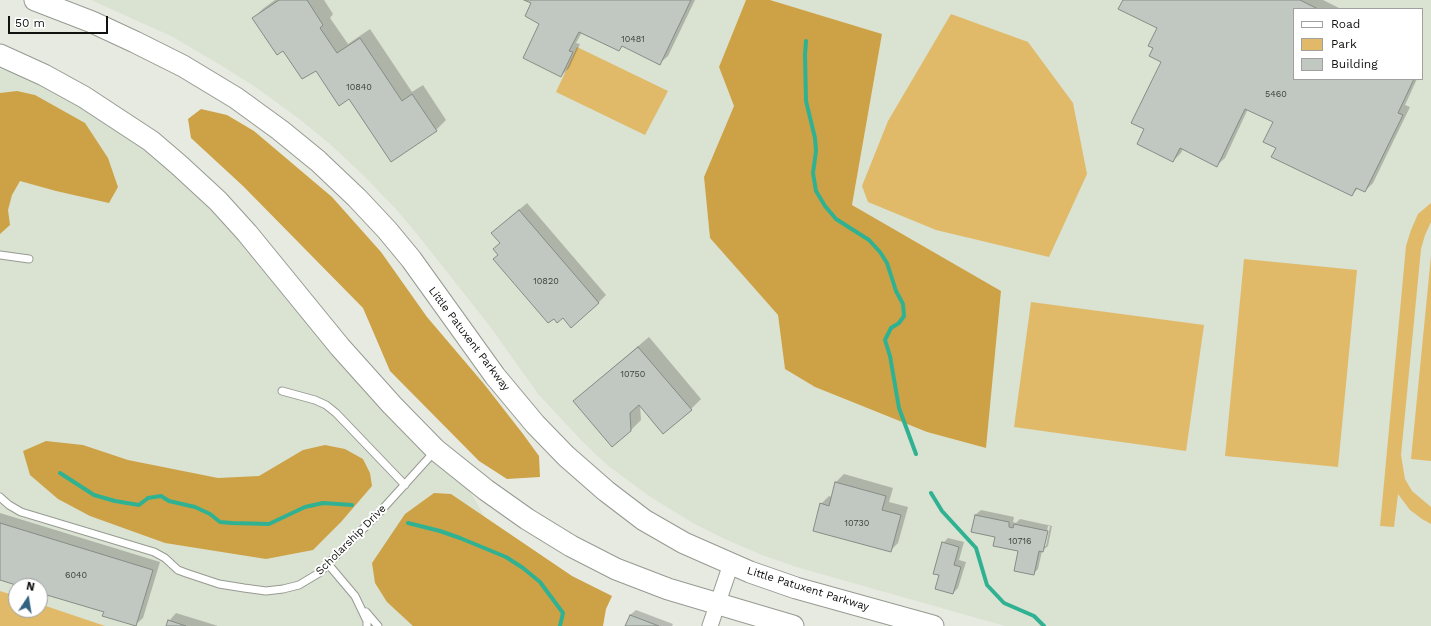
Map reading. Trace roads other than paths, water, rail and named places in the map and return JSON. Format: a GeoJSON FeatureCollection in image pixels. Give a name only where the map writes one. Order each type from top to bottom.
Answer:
{"type":"FeatureCollection","features":[{"type":"Feature","properties":{"kind":"main road","name":"Little Patuxent Parkway"},"geometry":{"type":"LineString","coordinates":[[35,0],[50,4],[135,42],[184,66],[236,98],[280,130],[324,166],[387,230],[411,259],[495,376],[535,424],[566,456],[606,491],[644,520],[684,543],[750,572],[796,588],[933,626]]}},
{"type":"Feature","properties":{"kind":"main road"},"geometry":{"type":"LineString","coordinates":[[0,55],[44,75],[110,114],[150,141],[180,165],[218,201],[247,233],[340,347],[392,405],[436,450],[486,490],[527,519],[571,546],[616,570],[668,589],[792,626]]}},
{"type":"Feature","properties":{"kind":"main road"},"geometry":{"type":"LineString","coordinates":[[0,72],[13,71],[44,75]]}},
{"type":"Feature","properties":{"kind":"street"},"geometry":{"type":"LineString","coordinates":[[710,626],[731,564]]}},
{"type":"Feature","properties":{"kind":"lane"},"geometry":{"type":"LineString","coordinates":[[0,255],[30,258]]}},
{"type":"Feature","properties":{"kind":"lane"},"geometry":{"type":"LineString","coordinates":[[282,391],[315,400],[326,405],[336,413],[405,485]]}},
{"type":"Feature","properties":{"kind":"lane","name":"Scholarship Drive"},"geometry":{"type":"LineString","coordinates":[[0,497],[9,505],[21,512],[154,552],[165,558],[178,570],[220,584],[266,591],[299,585],[313,578],[405,485],[436,450]]}},
{"type":"Feature","properties":{"kind":"lane"},"geometry":{"type":"LineString","coordinates":[[328,564],[355,596],[362,608],[367,621],[367,626]]}},
{"type":"Feature","properties":{"kind":"lane"},"geometry":{"type":"LineString","coordinates":[[362,608],[378,626]]}},
{"type":"Feature","properties":{"kind":"waterway"},"geometry":{"type":"LineString","coordinates":[[806,41],[806,101],[815,138],[816,151],[813,173],[816,191],[825,206],[836,219],[869,240],[880,252],[887,263],[896,291],[903,304],[904,316],[899,323],[891,328],[885,340],[890,356],[899,408],[916,454]]}},
{"type":"Feature","properties":{"kind":"waterway"},"geometry":{"type":"LineString","coordinates":[[60,473],[94,495],[115,501],[139,505],[148,498],[161,496],[169,501],[195,507],[210,514],[220,522],[269,524],[305,507],[323,503],[352,505]]}},
{"type":"Feature","properties":{"kind":"waterway"},"geometry":{"type":"LineString","coordinates":[[931,493],[942,511],[976,548],[987,585],[1004,603],[1034,616],[1044,626]]}},
{"type":"Feature","properties":{"kind":"waterway"},"geometry":{"type":"LineString","coordinates":[[408,523],[460,538],[506,557],[523,568],[540,582],[563,613],[560,626]]}}]}
